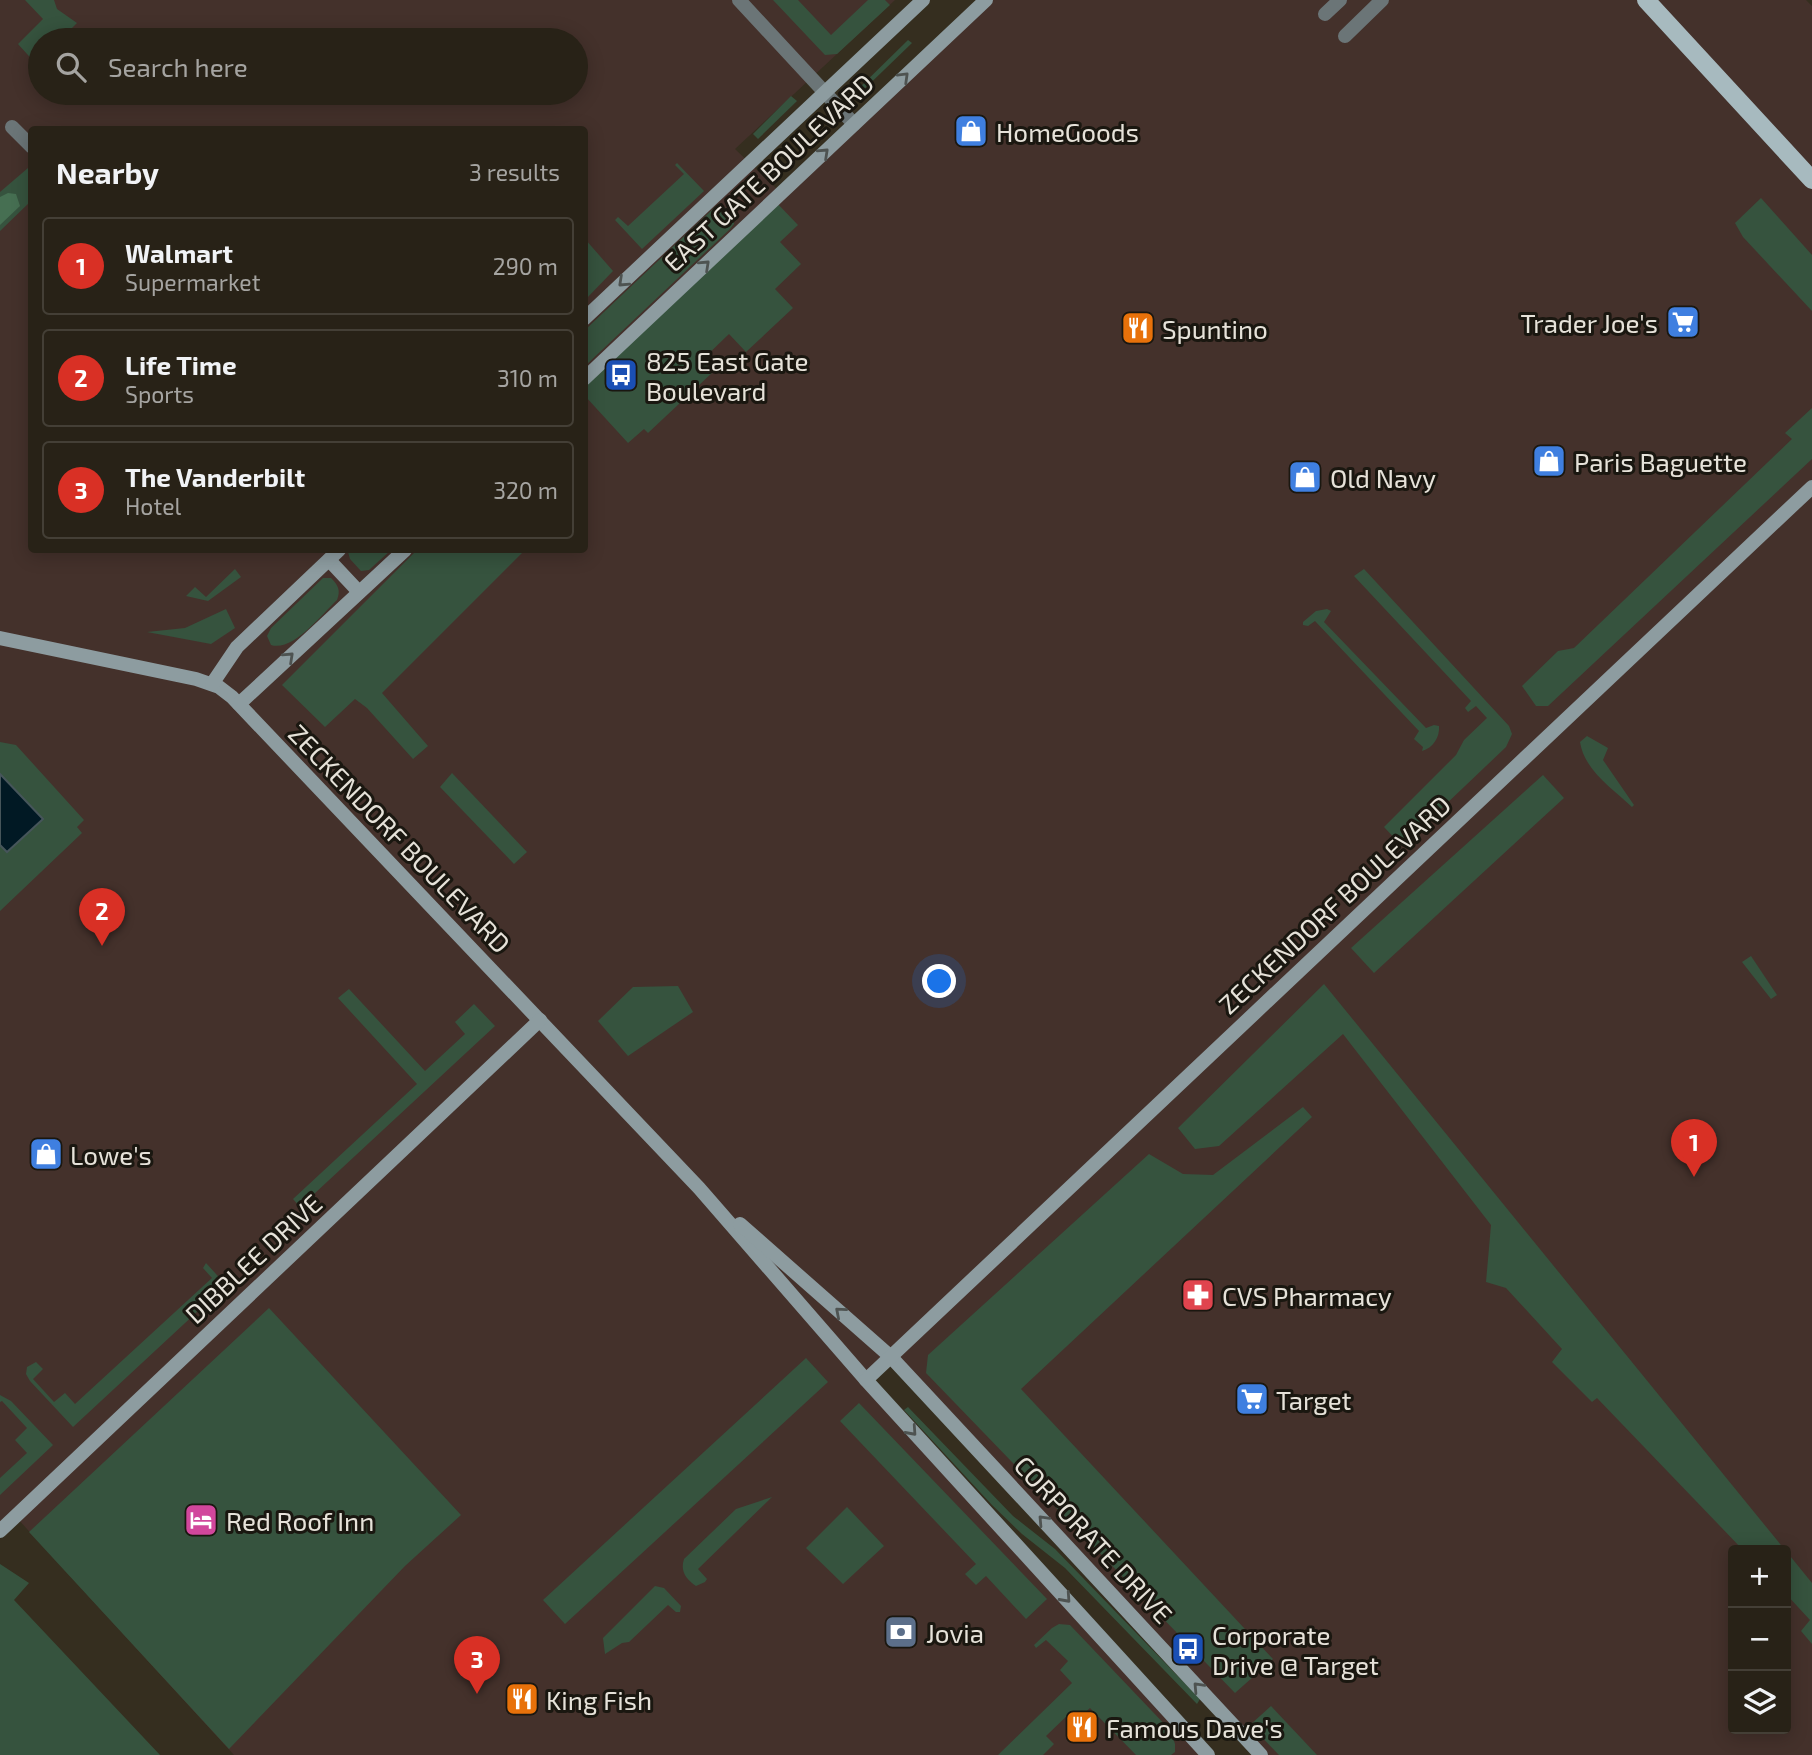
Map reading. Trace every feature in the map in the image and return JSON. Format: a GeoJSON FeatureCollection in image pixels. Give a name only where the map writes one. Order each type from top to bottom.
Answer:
{"type":"FeatureCollection","features":[{"type":"Feature","properties":{"kind":"main road"},"geometry":{"type":"LineString","coordinates":[[1646,0],[1812,180]]}},
{"type":"Feature","properties":{"kind":"street"},"geometry":{"type":"LineString","coordinates":[[739,0],[854,124]]}},
{"type":"Feature","properties":{"kind":"street","name":"EAST GATE BOULEVARD"},"geometry":{"type":"LineString","coordinates":[[588,315],[923,0]]}},
{"type":"Feature","properties":{"kind":"street","name":"EAST GATE BOULEVARD"},"geometry":{"type":"LineString","coordinates":[[588,375],[986,0]]}},
{"type":"Feature","properties":{"kind":"street"},"geometry":{"type":"LineString","coordinates":[[1325,15],[1340,0]]}},
{"type":"Feature","properties":{"kind":"street"},"geometry":{"type":"LineString","coordinates":[[1345,36],[1382,0]]}},
{"type":"Feature","properties":{"kind":"street"},"geometry":{"type":"LineString","coordinates":[[12,127],[28,143]]}},
{"type":"Feature","properties":{"kind":"street","name":"ZECKENDORF BOULEVARD"},"geometry":{"type":"LineString","coordinates":[[0,638],[212,684],[225,691],[699,1188],[866,1380],[1812,487]]}},
{"type":"Feature","properties":{"kind":"street"},"geometry":{"type":"LineString","coordinates":[[239,704],[402,553]]}},
{"type":"Feature","properties":{"kind":"street"},"geometry":{"type":"LineString","coordinates":[[212,684],[237,647],[334,555],[359,592]]}},
{"type":"Feature","properties":{"kind":"street","name":"DIBBLEE DRIVE"},"geometry":{"type":"LineString","coordinates":[[0,1531],[540,1020]]}},
{"type":"Feature","properties":{"kind":"street","name":"ZECKENDORF BOULEVARD"},"geometry":{"type":"LineString","coordinates":[[699,1188],[891,1357]]}},
{"type":"Feature","properties":{"kind":"street","name":"CORPORATE DRIVE"},"geometry":{"type":"LineString","coordinates":[[891,1357],[1261,1755]]}},
{"type":"Feature","properties":{"kind":"street"},"geometry":{"type":"LineString","coordinates":[[866,1380],[1208,1755]]}},
{"type":"Feature","properties":{"kind":"shaded area"},"geometry":{"type":"Polygon","coordinates":[[[0,0],[895,0],[735,149],[781,193],[986,0],[1806,0],[1812,6],[1812,1755],[1261,1755],[891,1357],[867,1380],[1208,1755],[234,1755],[16,1517],[0,1531],[0,0]]]}},
{"type":"Feature","properties":{"kind":"green space"},"geometry":{"type":"Polygon","coordinates":[[[25,0],[54,0],[57,9],[77,23],[72,28],[34,28],[43,19],[25,0]]]}},
{"type":"Feature","properties":{"kind":"green space"},"geometry":{"type":"Polygon","coordinates":[[[773,0],[798,0],[831,35],[868,0],[885,0],[890,5],[837,54],[825,55],[773,0]]]}},
{"type":"Feature","properties":{"kind":"green space"},"geometry":{"type":"Polygon","coordinates":[[[28,34],[28,55],[18,44],[28,34]]]}},
{"type":"Feature","properties":{"kind":"green space"},"geometry":{"type":"Polygon","coordinates":[[[908,40],[912,43],[855,98],[852,95],[908,40]]]}},
{"type":"Feature","properties":{"kind":"green space"},"geometry":{"type":"Polygon","coordinates":[[[791,96],[797,101],[758,139],[753,134],[791,96]]]}},
{"type":"Feature","properties":{"kind":"green space"},"geometry":{"type":"Polygon","coordinates":[[[677,163],[704,191],[642,249],[615,220],[618,217],[628,226],[684,174],[675,165],[677,163]]]}},
{"type":"Feature","properties":{"kind":"green space"},"geometry":{"type":"Polygon","coordinates":[[[28,168],[28,204],[0,231],[0,192],[28,168]]]}},
{"type":"Feature","properties":{"kind":"green space"},"geometry":{"type":"Polygon","coordinates":[[[8,193],[16,194],[20,206],[0,225],[0,197],[8,193]]]}},
{"type":"Feature","properties":{"kind":"green space"},"geometry":{"type":"Polygon","coordinates":[[[1761,198],[1812,255],[1812,311],[1743,237],[1735,223],[1761,198]]]}},
{"type":"Feature","properties":{"kind":"green space"},"geometry":{"type":"Polygon","coordinates":[[[775,201],[798,225],[780,242],[801,264],[775,289],[793,308],[746,352],[729,334],[702,360],[713,372],[648,433],[644,429],[628,443],[588,399],[588,379],[775,201]]]}},
{"type":"Feature","properties":{"kind":"green space"},"geometry":{"type":"Polygon","coordinates":[[[715,207],[726,208],[734,216],[734,224],[730,229],[588,363],[588,327],[715,207]]]}},
{"type":"Feature","properties":{"kind":"green space"},"geometry":{"type":"Polygon","coordinates":[[[588,242],[613,271],[588,297],[588,242]]]}},
{"type":"Feature","properties":{"kind":"green space"},"geometry":{"type":"Polygon","coordinates":[[[1812,408],[1812,459],[1548,706],[1536,706],[1522,686],[1558,651],[1574,648],[1792,439],[1785,433],[1812,408]]]}},
{"type":"Feature","properties":{"kind":"green space"},"geometry":{"type":"Polygon","coordinates":[[[348,553],[388,553],[369,570],[361,571],[348,553]]]}},
{"type":"Feature","properties":{"kind":"green space"},"geometry":{"type":"Polygon","coordinates":[[[414,553],[522,553],[382,693],[428,746],[413,759],[367,708],[355,699],[325,727],[282,685],[414,553]]]}},
{"type":"Feature","properties":{"kind":"green space"},"geometry":{"type":"Polygon","coordinates":[[[235,569],[241,577],[208,601],[186,596],[195,587],[206,597],[235,569]]]}},
{"type":"Feature","properties":{"kind":"green space"},"geometry":{"type":"Polygon","coordinates":[[[1364,569],[1509,726],[1512,734],[1506,747],[1402,846],[1384,827],[1456,755],[1464,740],[1487,718],[1476,706],[1468,712],[1465,708],[1471,701],[1354,576],[1364,569]]]}},
{"type":"Feature","properties":{"kind":"green space"},"geometry":{"type":"Polygon","coordinates":[[[323,578],[331,578],[337,585],[337,600],[297,638],[279,646],[271,645],[267,636],[271,628],[323,578]]]}},
{"type":"Feature","properties":{"kind":"green space"},"geometry":{"type":"Polygon","coordinates":[[[226,609],[235,628],[211,644],[147,632],[185,628],[226,609]]]}},
{"type":"Feature","properties":{"kind":"green space"},"geometry":{"type":"Polygon","coordinates":[[[1316,611],[1331,611],[1324,622],[1426,728],[1439,726],[1437,738],[1432,745],[1422,751],[1423,747],[1414,739],[1419,731],[1315,621],[1308,626],[1303,625],[1316,611]]]}},
{"type":"Feature","properties":{"kind":"green space"},"geometry":{"type":"Polygon","coordinates":[[[1587,736],[1608,748],[1603,760],[1634,805],[1632,807],[1600,778],[1587,761],[1580,742],[1587,736]]]}},
{"type":"Feature","properties":{"kind":"green space"},"geometry":{"type":"Polygon","coordinates":[[[0,742],[16,745],[84,820],[77,827],[82,833],[0,911],[0,742]]]}},
{"type":"Feature","properties":{"kind":"green space"},"geometry":{"type":"Polygon","coordinates":[[[452,773],[527,852],[514,864],[440,787],[452,773]]]}},
{"type":"Feature","properties":{"kind":"green space"},"geometry":{"type":"Polygon","coordinates":[[[1543,775],[1564,798],[1374,973],[1351,948],[1543,775]]]}},
{"type":"Feature","properties":{"kind":"green space"},"geometry":{"type":"Polygon","coordinates":[[[1751,956],[1777,995],[1771,999],[1742,962],[1751,956]]]}},
{"type":"Feature","properties":{"kind":"green space"},"geometry":{"type":"Polygon","coordinates":[[[1324,984],[1781,1545],[1738,1545],[1597,1398],[1592,1402],[1552,1362],[1562,1349],[1506,1288],[1486,1282],[1491,1225],[1343,1034],[1219,1146],[1195,1149],[1178,1128],[1324,984]]]}},
{"type":"Feature","properties":{"kind":"green space"},"geometry":{"type":"Polygon","coordinates":[[[678,986],[693,1012],[628,1056],[598,1021],[633,987],[678,986]]]}},
{"type":"Feature","properties":{"kind":"green space"},"geometry":{"type":"Polygon","coordinates":[[[349,989],[425,1071],[465,1034],[455,1022],[474,1004],[495,1026],[300,1207],[293,1199],[417,1084],[338,998],[349,989]]]}},
{"type":"Feature","properties":{"kind":"green space"},"geometry":{"type":"Polygon","coordinates":[[[1303,1107],[1312,1117],[1021,1389],[1273,1659],[1235,1693],[926,1373],[928,1355],[1149,1154],[1183,1174],[1213,1175],[1303,1107]]]}},
{"type":"Feature","properties":{"kind":"green space"},"geometry":{"type":"Polygon","coordinates":[[[206,1263],[226,1285],[73,1427],[30,1381],[26,1374],[27,1367],[36,1362],[43,1369],[33,1379],[54,1402],[65,1393],[75,1404],[212,1278],[203,1268],[206,1263]]]}},
{"type":"Feature","properties":{"kind":"green space"},"geometry":{"type":"Polygon","coordinates":[[[269,1308],[461,1515],[405,1566],[229,1749],[29,1532],[269,1308]]]}},
{"type":"Feature","properties":{"kind":"green space"},"geometry":{"type":"Polygon","coordinates":[[[806,1358],[828,1382],[565,1624],[543,1600],[806,1358]]]}},
{"type":"Feature","properties":{"kind":"green space"},"geometry":{"type":"Polygon","coordinates":[[[0,1395],[11,1401],[53,1445],[0,1495],[0,1478],[27,1453],[15,1440],[27,1428],[2,1401],[0,1402],[0,1395]]]}},
{"type":"Feature","properties":{"kind":"green space"},"geometry":{"type":"Polygon","coordinates":[[[859,1403],[1047,1599],[1026,1619],[986,1576],[976,1585],[965,1574],[976,1564],[840,1421],[859,1403]]]}},
{"type":"Feature","properties":{"kind":"green space"},"geometry":{"type":"Polygon","coordinates":[[[908,1407],[1013,1516],[1055,1549],[1200,1699],[1197,1704],[1065,1568],[1022,1534],[992,1505],[904,1410],[908,1407]]]}},
{"type":"Feature","properties":{"kind":"green space"},"geometry":{"type":"Polygon","coordinates":[[[772,1497],[698,1569],[707,1579],[705,1582],[696,1586],[689,1581],[683,1571],[684,1559],[736,1509],[772,1497]]]}},
{"type":"Feature","properties":{"kind":"green space"},"geometry":{"type":"Polygon","coordinates":[[[847,1507],[884,1546],[843,1584],[806,1548],[847,1507]]]}},
{"type":"Feature","properties":{"kind":"green space"},"geometry":{"type":"Polygon","coordinates":[[[1791,1557],[1812,1583],[1812,1644],[1801,1631],[1810,1620],[1791,1599],[1791,1557]]]}},
{"type":"Feature","properties":{"kind":"green space"},"geometry":{"type":"Polygon","coordinates":[[[0,1564],[29,1583],[14,1600],[160,1755],[0,1755],[0,1564]]]}},
{"type":"Feature","properties":{"kind":"green space"},"geometry":{"type":"Polygon","coordinates":[[[655,1586],[664,1588],[681,1606],[680,1612],[668,1605],[629,1642],[622,1643],[605,1654],[603,1638],[655,1586]]]}},
{"type":"Feature","properties":{"kind":"green space"},"geometry":{"type":"Polygon","coordinates":[[[1059,1624],[1070,1625],[1171,1731],[1175,1752],[1171,1755],[1136,1755],[1090,1708],[1079,1718],[1072,1711],[1046,1736],[1054,1744],[1043,1755],[998,1755],[1072,1683],[1060,1670],[1068,1661],[1046,1640],[1036,1648],[1034,1645],[1059,1624]]]}},
{"type":"Feature","properties":{"kind":"green space"},"geometry":{"type":"Polygon","coordinates":[[[1271,1706],[1317,1755],[1279,1755],[1250,1725],[1271,1706]]]}},
{"type":"Feature","properties":{"kind":"water"},"geometry":{"type":"Polygon","coordinates":[[[0,774],[43,819],[7,852],[0,845],[0,774]]]}},
{"type":"Feature","properties":{"kind":"place","name":"HomeGoods"},"geometry":{"type":"Point","coordinates":[971,131]}},
{"type":"Feature","properties":{"kind":"place","name":"Trader Joe's"},"geometry":{"type":"Point","coordinates":[1683,322]}},
{"type":"Feature","properties":{"kind":"place","name":"Spuntino"},"geometry":{"type":"Point","coordinates":[1138,328]}},
{"type":"Feature","properties":{"kind":"place","name":"825 East Gate Boulevard"},"geometry":{"type":"Point","coordinates":[621,375]}},
{"type":"Feature","properties":{"kind":"place","name":"Paris Baguette"},"geometry":{"type":"Point","coordinates":[1549,461]}},
{"type":"Feature","properties":{"kind":"place","name":"Old Navy"},"geometry":{"type":"Point","coordinates":[1305,477]}},
{"type":"Feature","properties":{"kind":"place","name":"Life Time"},"geometry":{"type":"Point","coordinates":[102,946]}},
{"type":"Feature","properties":{"kind":"place","name":"Lowe's"},"geometry":{"type":"Point","coordinates":[46,1154]}},
{"type":"Feature","properties":{"kind":"place","name":"Walmart"},"geometry":{"type":"Point","coordinates":[1694,1177]}},
{"type":"Feature","properties":{"kind":"place","name":"CVS Pharmacy"},"geometry":{"type":"Point","coordinates":[1198,1295]}},
{"type":"Feature","properties":{"kind":"place","name":"Target"},"geometry":{"type":"Point","coordinates":[1252,1399]}},
{"type":"Feature","properties":{"kind":"place","name":"Red Roof Inn"},"geometry":{"type":"Point","coordinates":[201,1520]}},
{"type":"Feature","properties":{"kind":"place","name":"Jovia"},"geometry":{"type":"Point","coordinates":[901,1632]}},
{"type":"Feature","properties":{"kind":"place","name":"Corporate Drive @ Target"},"geometry":{"type":"Point","coordinates":[1188,1649]}},
{"type":"Feature","properties":{"kind":"place","name":"The Vanderbilt"},"geometry":{"type":"Point","coordinates":[477,1694]}},
{"type":"Feature","properties":{"kind":"place","name":"King Fish"},"geometry":{"type":"Point","coordinates":[522,1699]}},
{"type":"Feature","properties":{"kind":"place","name":"Famous Dave's"},"geometry":{"type":"Point","coordinates":[1082,1727]}}]}
